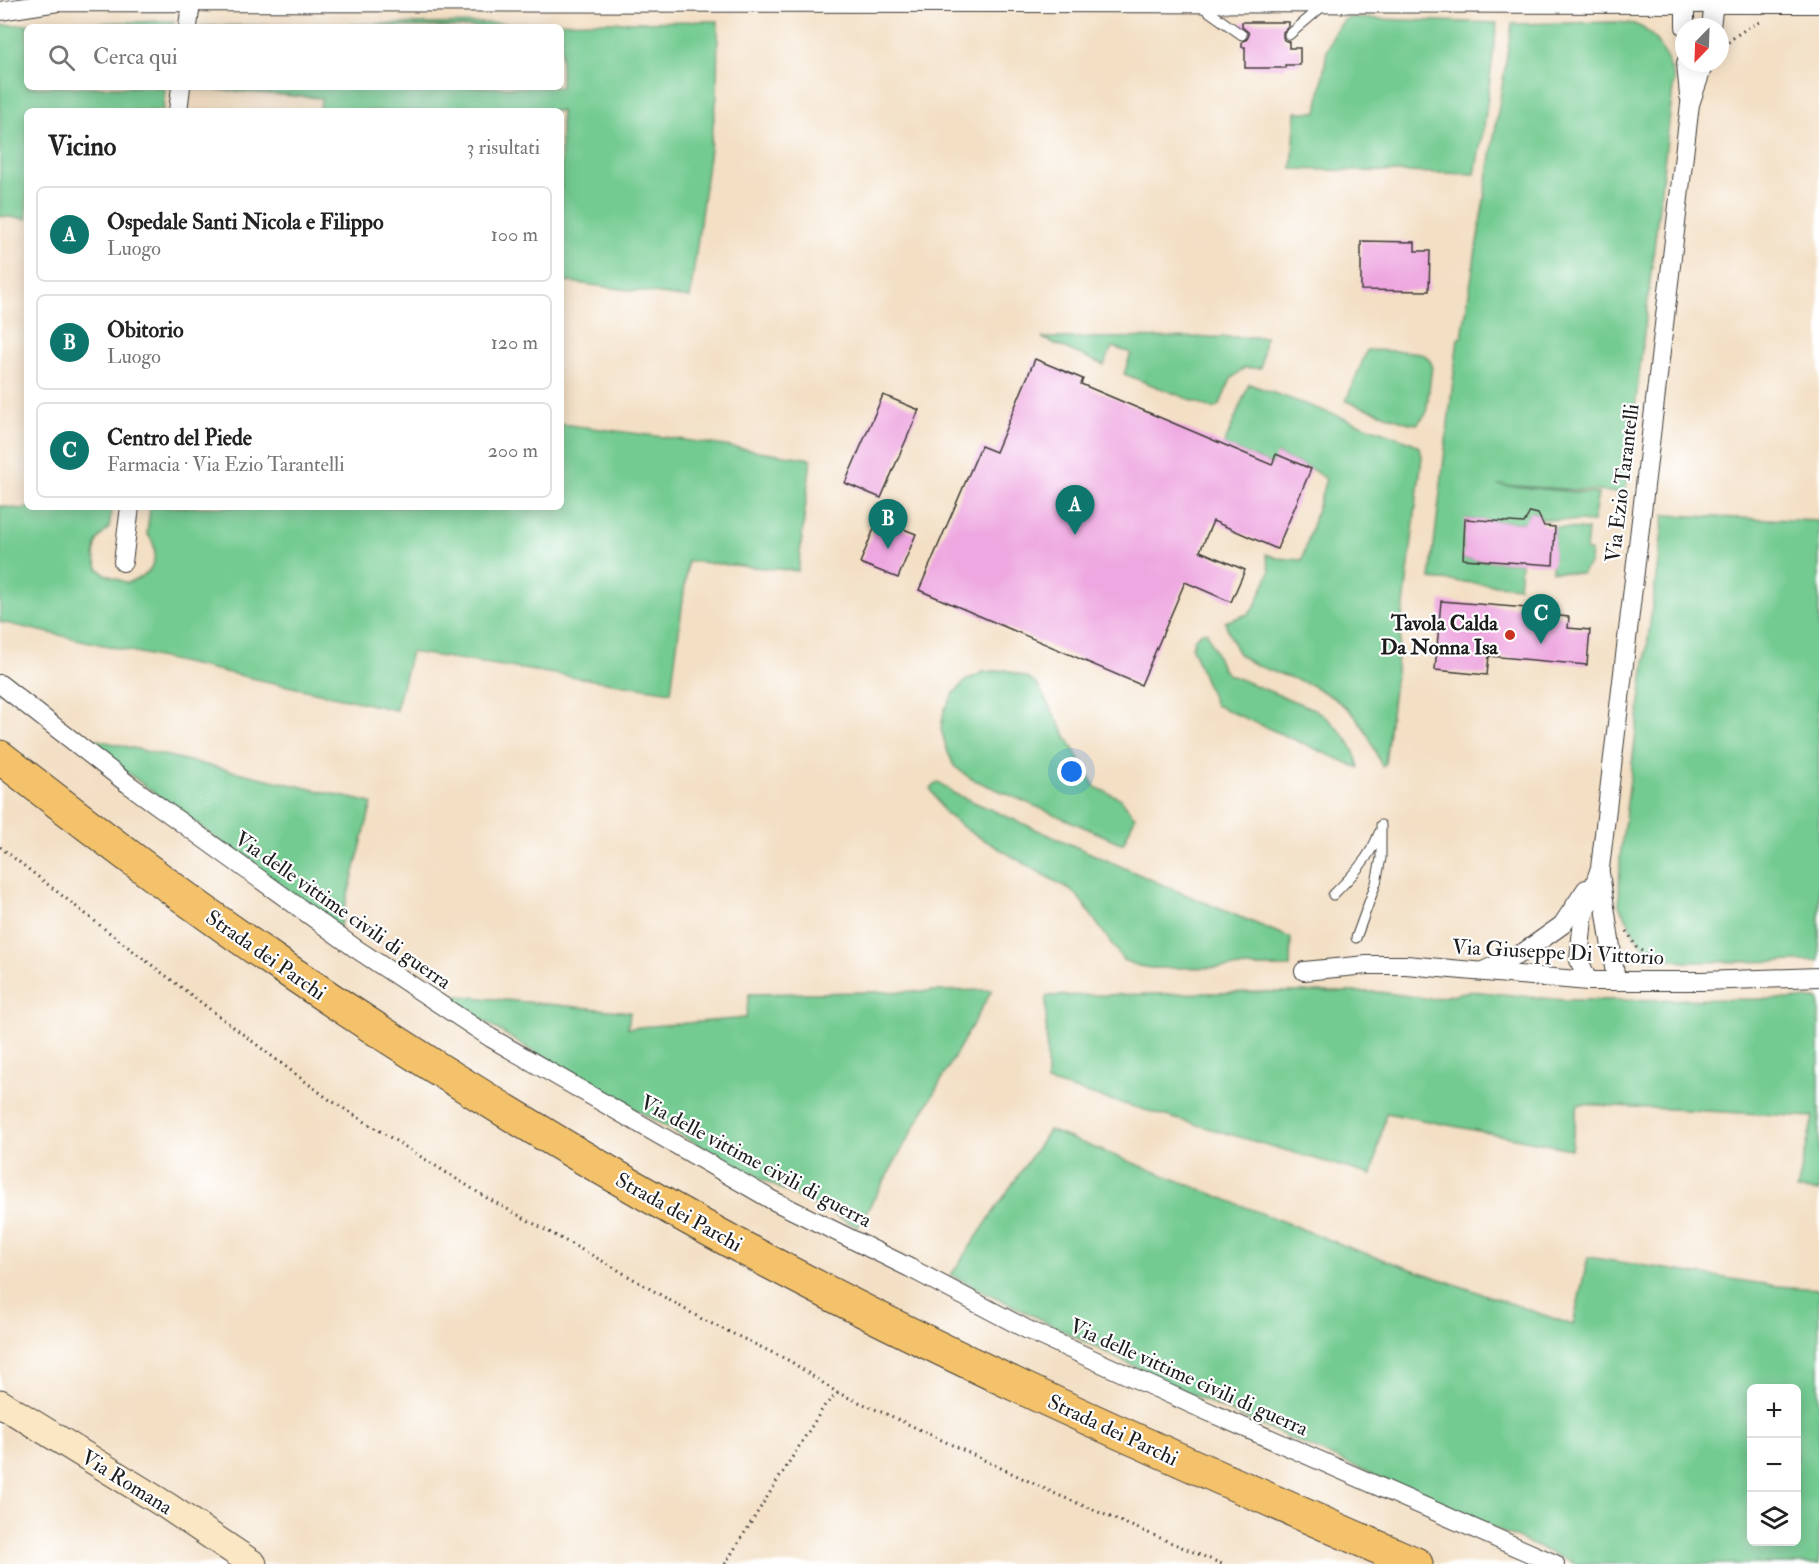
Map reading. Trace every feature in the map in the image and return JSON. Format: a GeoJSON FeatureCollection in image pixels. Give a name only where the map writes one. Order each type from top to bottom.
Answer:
{"type":"FeatureCollection","features":[{"type":"Feature","properties":{"kind":"highway","name":"Strada dei Parchi"},"geometry":{"type":"LineString","coordinates":[[0,757],[103,837],[274,961],[482,1097],[648,1196],[829,1293],[1000,1378],[1176,1459],[1416,1564]]}},
{"type":"Feature","properties":{"kind":"highway","name":"Strada dei Parchi"},"geometry":{"type":"LineString","coordinates":[[0,785],[134,887],[270,985],[415,1080],[600,1193],[756,1279],[984,1394],[1362,1564]]}},
{"type":"Feature","properties":{"kind":"main road","name":"Via Romana"},"geometry":{"type":"LineString","coordinates":[[0,1403],[167,1506],[253,1564]]}},
{"type":"Feature","properties":{"kind":"street"},"geometry":{"type":"LineString","coordinates":[[5,8],[53,1],[1819,4]]}},
{"type":"Feature","properties":{"kind":"street"},"geometry":{"type":"LineString","coordinates":[[188,24],[191,2]]}},
{"type":"Feature","properties":{"kind":"street"},"geometry":{"type":"LineString","coordinates":[[1685,3],[1685,18]]}},
{"type":"Feature","properties":{"kind":"street"},"geometry":{"type":"LineString","coordinates":[[1712,18],[1714,3]]}},
{"type":"Feature","properties":{"kind":"street"},"geometry":{"type":"LineString","coordinates":[[1687,72],[1690,104]]}},
{"type":"Feature","properties":{"kind":"street"},"geometry":{"type":"LineString","coordinates":[[1690,104],[1701,72]]}},
{"type":"Feature","properties":{"kind":"street"},"geometry":{"type":"LineString","coordinates":[[178,108],[181,90]]}},
{"type":"Feature","properties":{"kind":"street","name":"Via Ezio Tarantelli"},"geometry":{"type":"LineString","coordinates":[[1600,868],[1690,104]]}},
{"type":"Feature","properties":{"kind":"street"},"geometry":{"type":"LineString","coordinates":[[123,562],[130,510]]}},
{"type":"Feature","properties":{"kind":"street","name":"Via delle vittime civili di guerra"},"geometry":{"type":"LineString","coordinates":[[0,684],[128,784],[355,948],[491,1038],[772,1200],[910,1268],[1028,1330],[1556,1564]]}},
{"type":"Feature","properties":{"kind":"street"},"geometry":{"type":"LineString","coordinates":[[1481,971],[1524,952],[1562,925],[1600,868]]}},
{"type":"Feature","properties":{"kind":"street"},"geometry":{"type":"LineString","coordinates":[[1588,981],[1579,960],[1583,918],[1600,868]]}},
{"type":"Feature","properties":{"kind":"street"},"geometry":{"type":"LineString","coordinates":[[1600,868],[1616,981]]}},
{"type":"Feature","properties":{"kind":"street","name":"Via Giuseppe Di Vittorio"},"geometry":{"type":"LineString","coordinates":[[1304,971],[1367,964],[1406,965],[1588,981],[1702,981],[1819,977]]}},
{"type":"Feature","properties":{"kind":"lane"},"geometry":{"type":"LineString","coordinates":[[1196,3],[1242,35]]}},
{"type":"Feature","properties":{"kind":"lane"},"geometry":{"type":"LineString","coordinates":[[1289,35],[1327,3]]}},
{"type":"Feature","properties":{"kind":"lane"},"geometry":{"type":"LineString","coordinates":[[1333,895],[1357,871],[1376,842],[1381,825],[1381,858],[1376,883],[1356,938]]}},
{"type":"Feature","properties":{"kind":"path"},"geometry":{"type":"LineString","coordinates":[[1729,41],[1750,26],[1761,22]]}},
{"type":"Feature","properties":{"kind":"path"},"geometry":{"type":"LineString","coordinates":[[0,847],[327,1098],[487,1198],[700,1318],[790,1361],[838,1394],[893,1417],[1058,1495],[1222,1564]]}},
{"type":"Feature","properties":{"kind":"path"},"geometry":{"type":"LineString","coordinates":[[1625,928],[1636,947],[1658,963],[1668,964]]}},
{"type":"Feature","properties":{"kind":"path"},"geometry":{"type":"LineString","coordinates":[[725,1564],[825,1405],[838,1394]]}},
{"type":"Feature","properties":{"kind":"green space"},"geometry":{"type":"Polygon","coordinates":[[[1346,18],[1497,23],[1484,127],[1475,174],[1292,169],[1296,112],[1317,112],[1327,51],[1335,31],[1346,18]]]}},
{"type":"Feature","properties":{"kind":"green space"},"geometry":{"type":"Polygon","coordinates":[[[174,21],[174,24],[46,24],[174,21]]]}},
{"type":"Feature","properties":{"kind":"green space"},"geometry":{"type":"Polygon","coordinates":[[[718,21],[717,96],[690,298],[564,281],[564,108],[320,108],[321,98],[219,90],[564,90],[564,24],[408,24],[718,21]]]}},
{"type":"Feature","properties":{"kind":"green space"},"geometry":{"type":"Polygon","coordinates":[[[1619,22],[1634,24],[1655,39],[1669,63],[1674,80],[1625,493],[1498,485],[1598,494],[1593,522],[1541,519],[1538,514],[1532,512],[1528,515],[1526,523],[1466,519],[1463,559],[1521,563],[1519,587],[1430,579],[1458,338],[1462,337],[1512,24],[1619,22]]]}},
{"type":"Feature","properties":{"kind":"green space"},"geometry":{"type":"Polygon","coordinates":[[[24,25],[24,90],[165,90],[163,108],[24,108],[24,219],[0,216],[0,26],[24,25]]]}},
{"type":"Feature","properties":{"kind":"green space"},"geometry":{"type":"Polygon","coordinates":[[[1265,337],[1261,368],[1244,368],[1231,379],[1220,404],[1214,409],[1124,374],[1131,353],[1112,347],[1104,365],[1042,338],[1265,337]]]}},
{"type":"Feature","properties":{"kind":"green space"},"geometry":{"type":"Polygon","coordinates":[[[1367,350],[1413,352],[1424,355],[1430,360],[1432,366],[1426,414],[1417,424],[1346,401],[1367,350]]]}},
{"type":"Feature","properties":{"kind":"green space"},"geometry":{"type":"Polygon","coordinates":[[[1249,384],[1411,442],[1419,447],[1422,456],[1385,764],[1382,767],[1366,733],[1350,711],[1313,686],[1244,658],[1236,649],[1225,622],[1248,614],[1255,606],[1270,571],[1266,554],[1277,558],[1302,560],[1326,479],[1311,469],[1277,454],[1272,465],[1224,445],[1249,384]]]}},
{"type":"Feature","properties":{"kind":"green space"},"geometry":{"type":"Polygon","coordinates":[[[564,424],[811,459],[798,571],[688,561],[671,692],[411,652],[396,710],[0,622],[0,506],[24,508],[24,510],[112,510],[109,528],[97,540],[94,556],[98,568],[105,574],[127,583],[147,573],[152,566],[155,552],[153,542],[147,534],[150,510],[564,510],[564,424]]]}},
{"type":"Feature","properties":{"kind":"green space"},"geometry":{"type":"Polygon","coordinates":[[[1664,515],[1819,521],[1819,961],[1684,962],[1669,959],[1654,960],[1656,956],[1637,938],[1619,905],[1620,857],[1664,515]]]}},
{"type":"Feature","properties":{"kind":"green space"},"geometry":{"type":"Polygon","coordinates":[[[1555,527],[1588,530],[1586,551],[1591,551],[1590,562],[1582,574],[1552,571],[1555,527]]]}},
{"type":"Feature","properties":{"kind":"green space"},"geometry":{"type":"Polygon","coordinates":[[[1202,632],[1207,632],[1222,668],[1227,674],[1316,710],[1331,722],[1349,742],[1359,768],[1215,705],[1192,648],[1195,638],[1202,632]]]}},
{"type":"Feature","properties":{"kind":"green space"},"geometry":{"type":"Polygon","coordinates":[[[1006,670],[1028,678],[1038,686],[1095,787],[1120,798],[1135,817],[1123,844],[970,778],[954,766],[941,729],[944,711],[954,693],[965,681],[983,672],[1006,670]]]}},
{"type":"Feature","properties":{"kind":"green space"},"geometry":{"type":"Polygon","coordinates":[[[76,735],[372,803],[339,929],[76,735]]]}},
{"type":"Feature","properties":{"kind":"green space"},"geometry":{"type":"Polygon","coordinates":[[[939,782],[953,793],[1291,938],[1290,967],[1151,968],[1123,960],[1077,895],[967,830],[945,813],[930,788],[939,782]]]}},
{"type":"Feature","properties":{"kind":"green space"},"geometry":{"type":"Polygon","coordinates":[[[992,990],[858,1227],[739,1168],[527,1048],[441,994],[630,1012],[628,1028],[746,1018],[749,994],[992,990]]]}},
{"type":"Feature","properties":{"kind":"green space"},"geometry":{"type":"Polygon","coordinates":[[[1470,991],[1563,1000],[1819,999],[1819,1191],[1797,1190],[1813,1117],[1578,1104],[1571,1149],[1386,1113],[1372,1175],[1047,1082],[1046,996],[1379,992],[1432,999],[1470,991]]]}},
{"type":"Feature","properties":{"kind":"green space"},"geometry":{"type":"Polygon","coordinates":[[[1049,1130],[1353,1249],[1573,1325],[1588,1257],[1777,1286],[1819,1289],[1819,1564],[1576,1564],[1190,1394],[951,1275],[1049,1130]]]}},
{"type":"Feature","properties":{"kind":"building"},"geometry":{"type":"Polygon","coordinates":[[[1242,22],[1289,22],[1289,26],[1283,32],[1283,37],[1289,42],[1289,48],[1300,48],[1300,65],[1285,65],[1285,68],[1245,68],[1245,47],[1242,47],[1242,42],[1249,35],[1242,27],[1242,22]]]}},
{"type":"Feature","properties":{"kind":"building"},"geometry":{"type":"Polygon","coordinates":[[[1361,241],[1415,242],[1415,251],[1430,251],[1429,291],[1361,290],[1361,241]]]}},
{"type":"Feature","properties":{"kind":"building"},"geometry":{"type":"Polygon","coordinates":[[[1035,359],[1083,379],[1081,384],[1272,465],[1276,454],[1311,469],[1277,549],[1213,521],[1200,551],[1245,570],[1231,602],[1185,582],[1141,685],[919,590],[981,446],[996,452],[1035,359]]]}},
{"type":"Feature","properties":{"kind":"building"},"geometry":{"type":"Polygon","coordinates":[[[883,395],[919,410],[881,498],[845,483],[883,395]]]}},
{"type":"Feature","properties":{"kind":"building"},"geometry":{"type":"Polygon","coordinates":[[[1530,512],[1538,514],[1544,526],[1555,527],[1553,565],[1463,559],[1465,519],[1524,523],[1530,512]]]}},
{"type":"Feature","properties":{"kind":"building"},"geometry":{"type":"Polygon","coordinates":[[[878,519],[916,534],[898,578],[860,563],[878,519]]]}},
{"type":"Feature","properties":{"kind":"building"},"geometry":{"type":"Polygon","coordinates":[[[1441,601],[1550,610],[1550,615],[1569,617],[1568,628],[1590,630],[1587,665],[1489,656],[1487,675],[1435,670],[1441,601]]]}},
{"type":"Feature","properties":{"kind":"place","name":"Ospedale Santi Nicola e Filippo"},"geometry":{"type":"Point","coordinates":[1075,535]}},
{"type":"Feature","properties":{"kind":"place","name":"Obitorio"},"geometry":{"type":"Point","coordinates":[888,549]}},
{"type":"Feature","properties":{"kind":"place","name":"Tavola Calda Da Nonna Isa"},"geometry":{"type":"Point","coordinates":[1510,635]}},
{"type":"Feature","properties":{"kind":"place","name":"Centro del Piede"},"geometry":{"type":"Point","coordinates":[1541,644]}}]}
